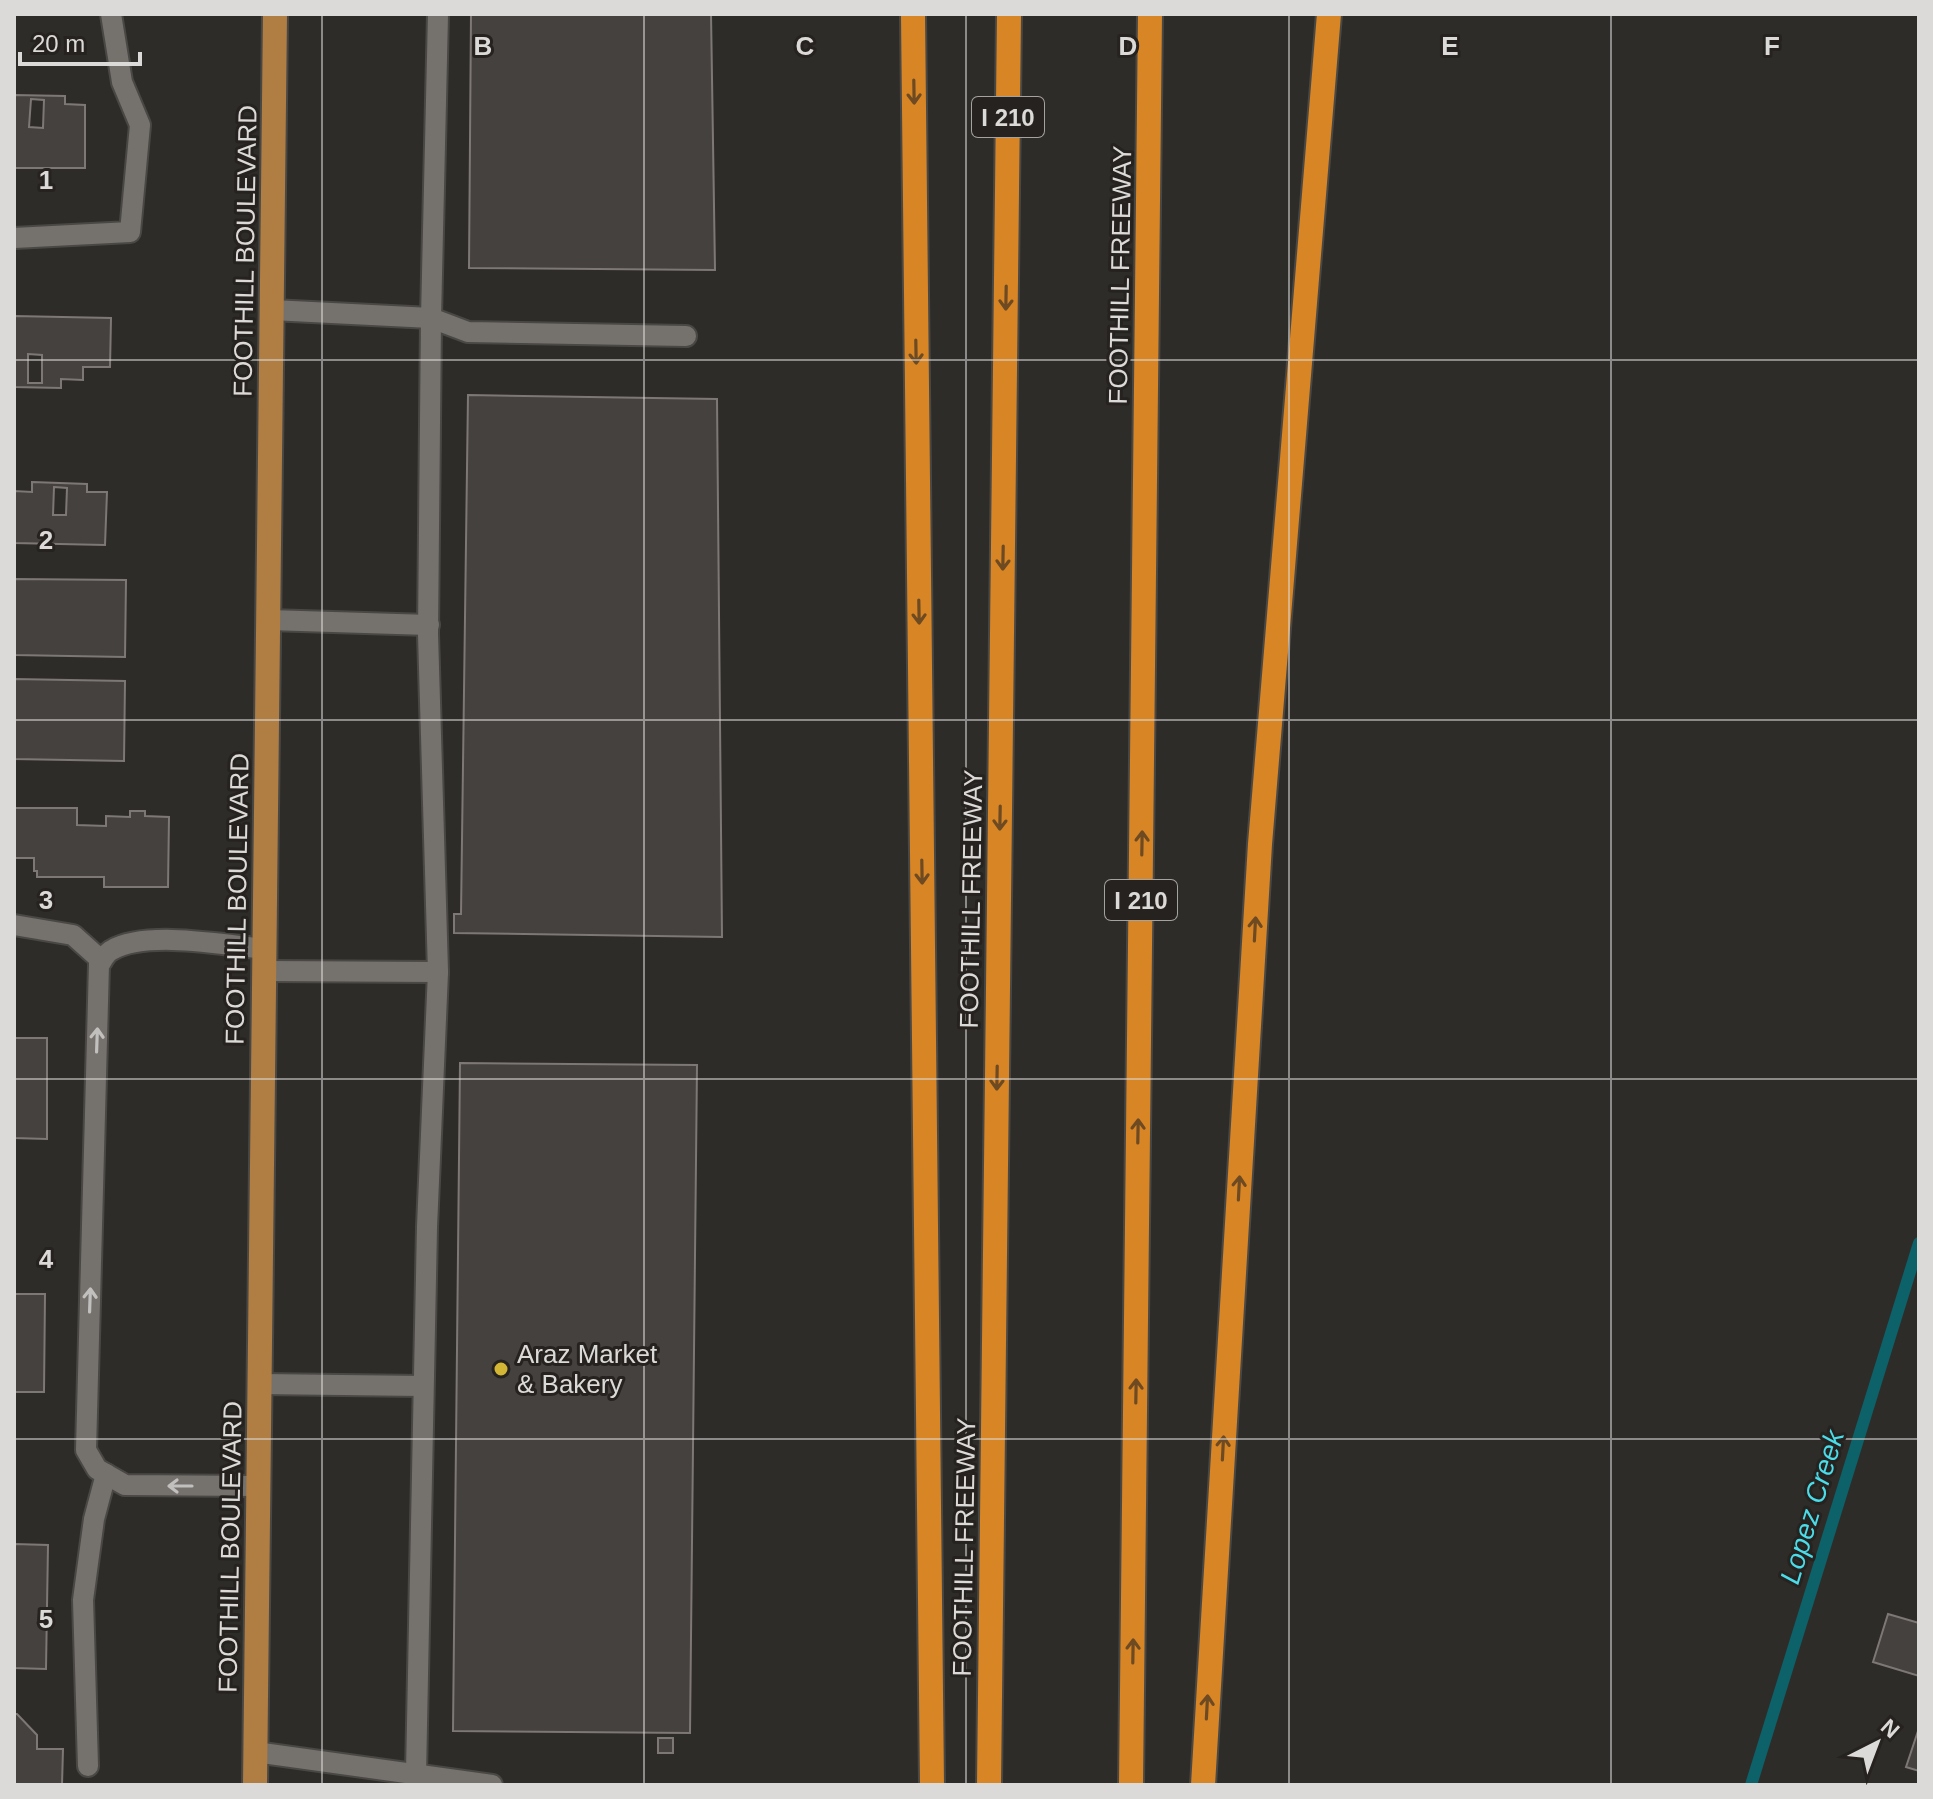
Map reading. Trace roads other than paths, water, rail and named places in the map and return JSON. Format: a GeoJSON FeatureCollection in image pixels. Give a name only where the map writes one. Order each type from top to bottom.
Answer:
{"type":"FeatureCollection","features":[{"type":"Feature","properties":{"kind":"highway"},"geometry":{"type":"LineString","coordinates":[[913,14],[932,1785]]}},
{"type":"Feature","properties":{"kind":"highway"},"geometry":{"type":"LineString","coordinates":[[997,14],[1006,220]]}},
{"type":"Feature","properties":{"kind":"highway","name":"FOOTHILL FREEWAY"},"geometry":{"type":"LineString","coordinates":[[989,1785],[1009,14]]}},
{"type":"Feature","properties":{"kind":"highway","name":"FOOTHILL FREEWAY"},"geometry":{"type":"LineString","coordinates":[[1131,1785],[1150,14]]}},
{"type":"Feature","properties":{"kind":"highway"},"geometry":{"type":"LineString","coordinates":[[1203,1785],[1260,844],[1329,14]]}},
{"type":"Feature","properties":{"kind":"main road","name":"FOOTHILL BOULEVARD"},"geometry":{"type":"LineString","coordinates":[[255,1785],[275,14]]}},
{"type":"Feature","properties":{"kind":"lane"},"geometry":{"type":"LineString","coordinates":[[14,238],[130,232],[140,125],[122,82],[111,14]]}},
{"type":"Feature","properties":{"kind":"lane"},"geometry":{"type":"LineString","coordinates":[[416,1774],[427,1227],[438,972],[429,625],[431,318],[438,14]]}},
{"type":"Feature","properties":{"kind":"lane"},"geometry":{"type":"LineString","coordinates":[[272,310],[431,318],[468,332],[686,336]]}},
{"type":"Feature","properties":{"kind":"lane"},"geometry":{"type":"LineString","coordinates":[[269,620],[429,625]]}},
{"type":"Feature","properties":{"kind":"lane"},"geometry":{"type":"LineString","coordinates":[[14,925],[73,935],[102,961]]}},
{"type":"Feature","properties":{"kind":"lane"},"geometry":{"type":"LineString","coordinates":[[258,1486],[125,1485],[97,1469],[86,1450],[99,964],[110,950],[139,941],[173,941],[265,960],[438,972]]}},
{"type":"Feature","properties":{"kind":"lane"},"geometry":{"type":"LineString","coordinates":[[260,1384],[423,1386]]}},
{"type":"Feature","properties":{"kind":"lane"},"geometry":{"type":"LineString","coordinates":[[88,1766],[83,1600],[94,1519],[106,1474]]}},
{"type":"Feature","properties":{"kind":"lane"},"geometry":{"type":"LineString","coordinates":[[255,1752],[492,1785]]}},
{"type":"Feature","properties":{"kind":"waterway","name":"Lopez Creek"},"geometry":{"type":"LineString","coordinates":[[1751,1785],[1919,1243]]}},
{"type":"Feature","properties":{"kind":"place","name":"Araz Market & Bakery"},"geometry":{"type":"Point","coordinates":[501,1369]}}]}
